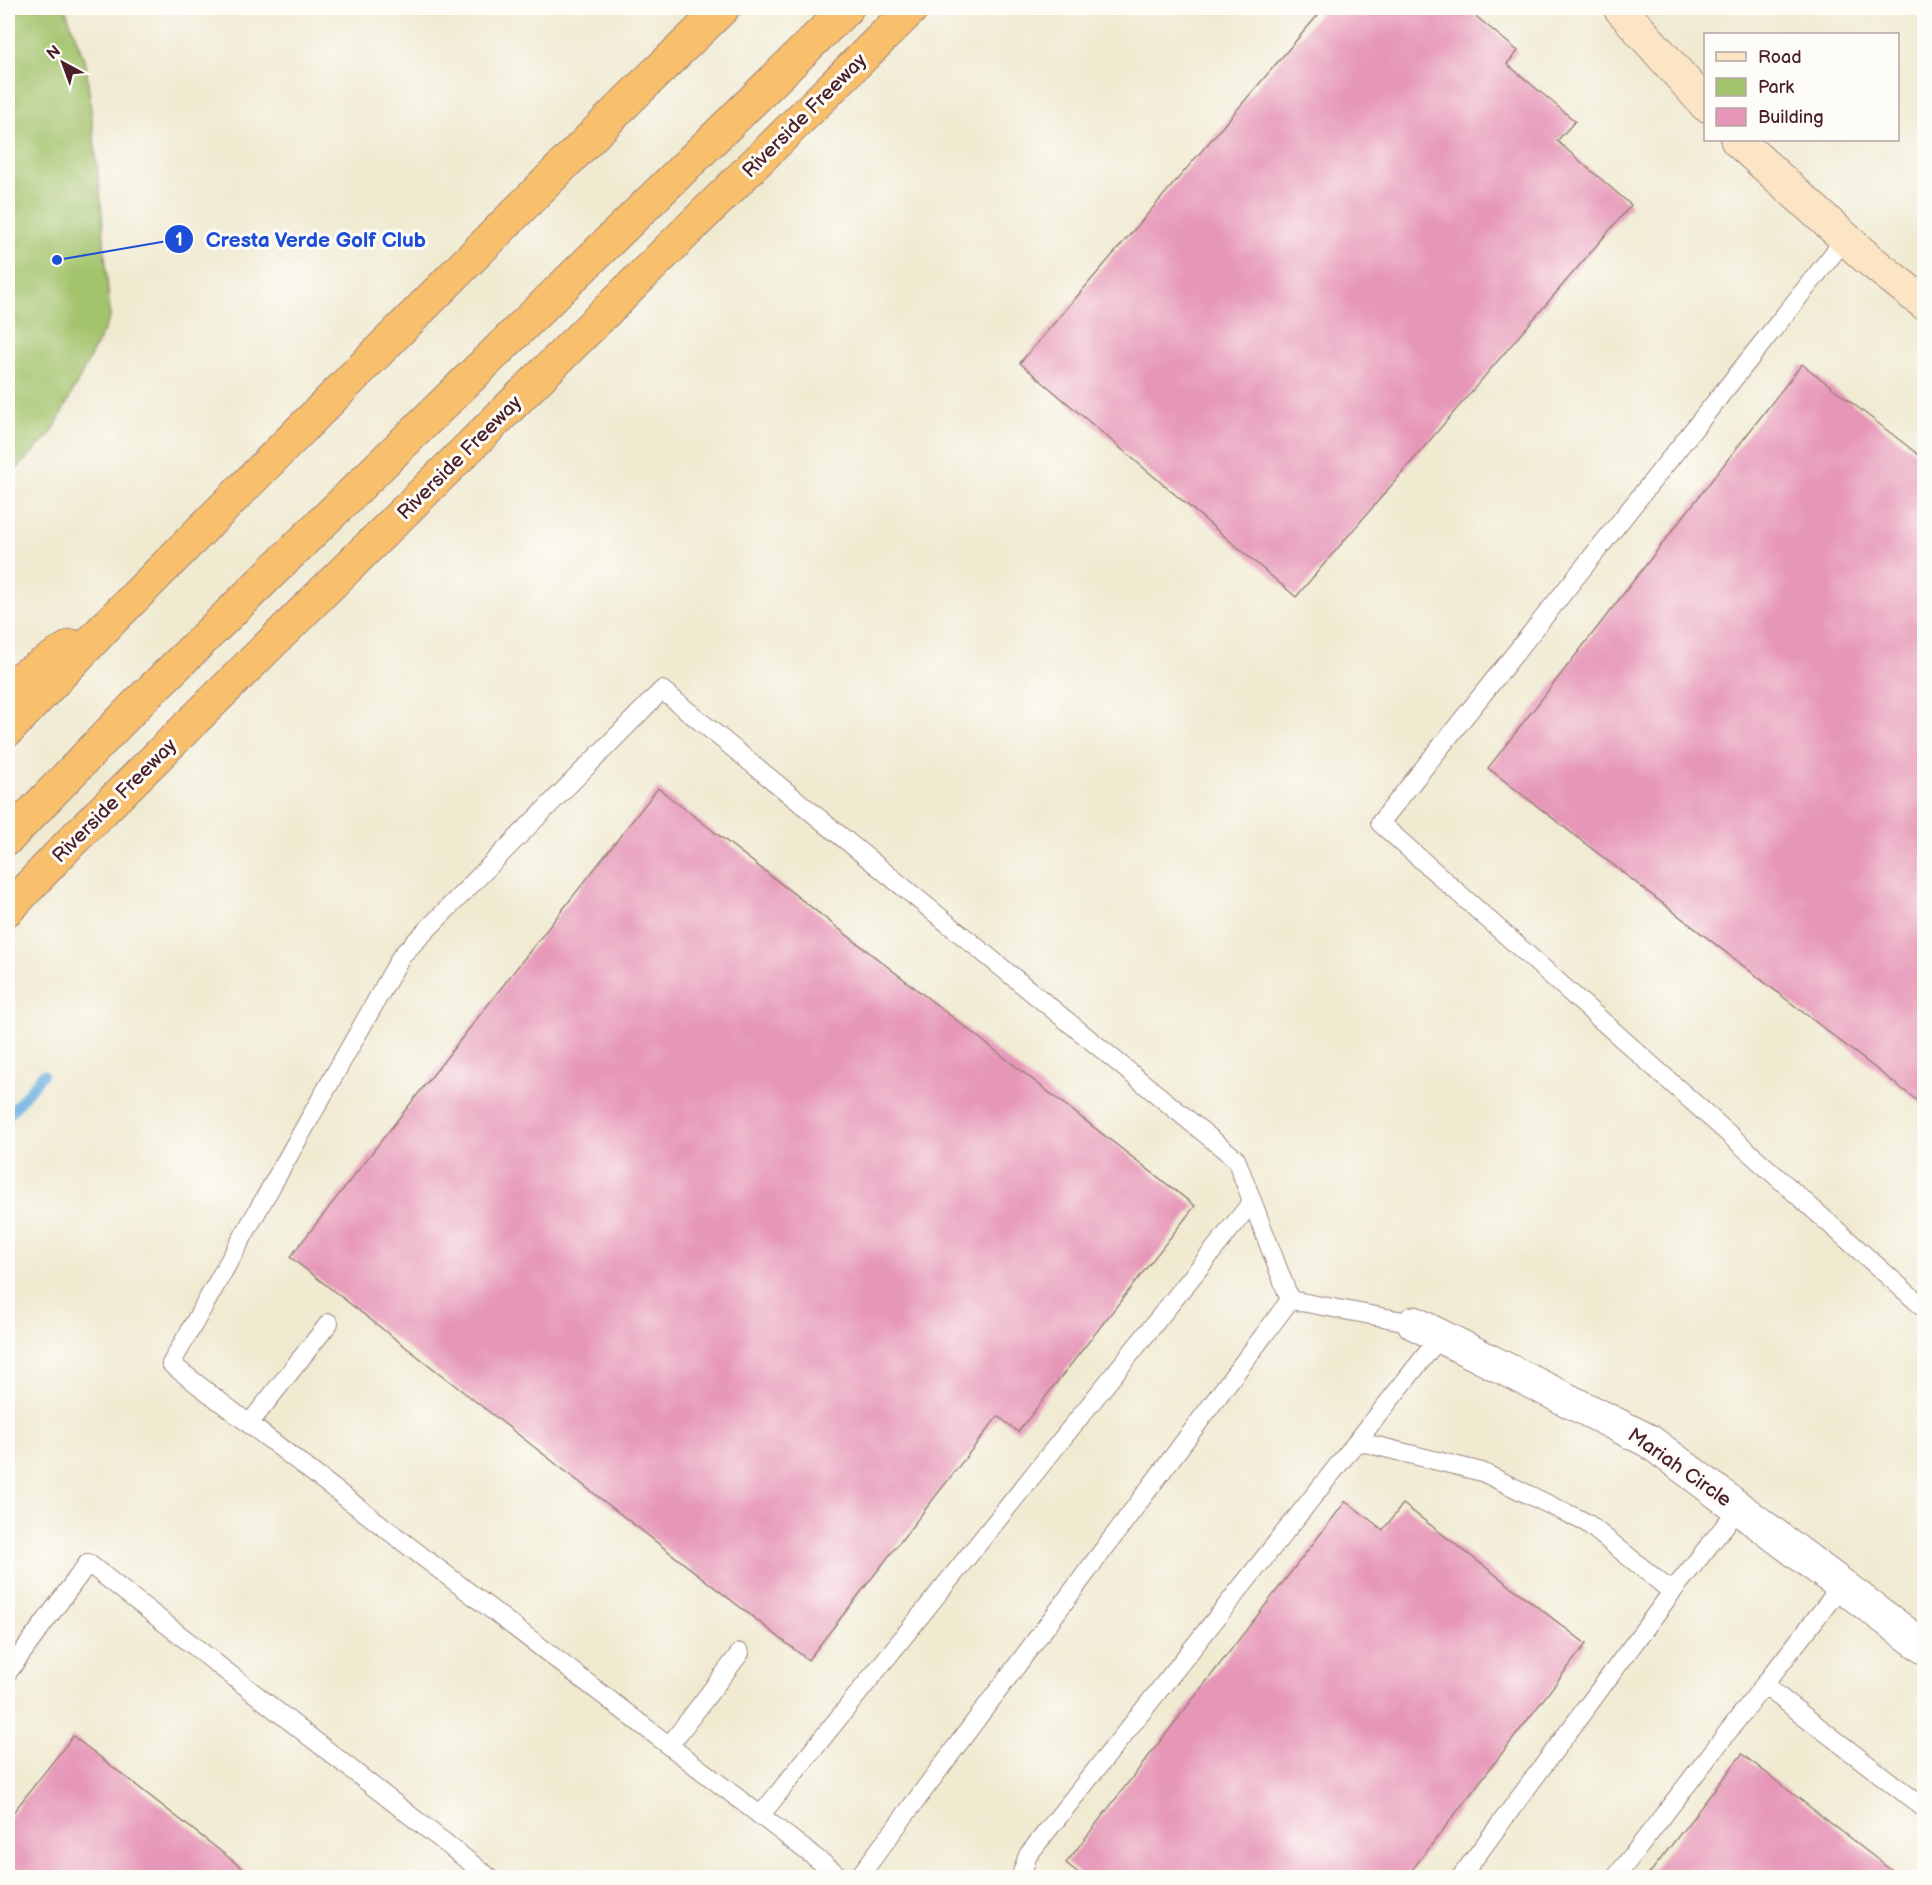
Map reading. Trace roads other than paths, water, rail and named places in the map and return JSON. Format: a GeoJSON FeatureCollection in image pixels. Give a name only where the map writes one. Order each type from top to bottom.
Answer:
{"type":"FeatureCollection","features":[{"type":"Feature","properties":{"kind":"highway"},"geometry":{"type":"LineString","coordinates":[[8,730],[111,621],[621,106],[723,8]]}},
{"type":"Feature","properties":{"kind":"highway"},"geometry":{"type":"LineString","coordinates":[[8,838],[136,705],[847,8]]}},
{"type":"Feature","properties":{"kind":"highway","name":"Riverside Freeway"},"geometry":{"type":"LineString","coordinates":[[8,909],[72,841],[912,8]]}},
{"type":"Feature","properties":{"kind":"highway"},"geometry":{"type":"LineString","coordinates":[[8,686],[111,621]]}},
{"type":"Feature","properties":{"kind":"highway"},"geometry":{"type":"LineString","coordinates":[[8,920],[72,841]]}},
{"type":"Feature","properties":{"kind":"main road"},"geometry":{"type":"LineString","coordinates":[[1620,8],[1704,103]]}},
{"type":"Feature","properties":{"kind":"main road"},"geometry":{"type":"LineString","coordinates":[[1738,141],[1845,239],[1924,303]]}},
{"type":"Feature","properties":{"kind":"street","name":"Mariah Circle"},"geometry":{"type":"LineString","coordinates":[[1427,1330],[1649,1441],[1924,1647]]}},
{"type":"Feature","properties":{"kind":"lane"},"geometry":{"type":"LineString","coordinates":[[1845,239],[1380,823],[1924,1308]]}},
{"type":"Feature","properties":{"kind":"lane"},"geometry":{"type":"LineString","coordinates":[[842,1878],[171,1364],[402,955],[662,690],[1236,1159],[1290,1300]]}},
{"type":"Feature","properties":{"kind":"lane"},"geometry":{"type":"LineString","coordinates":[[760,1816],[1252,1202]]}},
{"type":"Feature","properties":{"kind":"lane"},"geometry":{"type":"LineString","coordinates":[[1020,1878],[1028,1855],[1357,1441],[1427,1330],[1290,1300]]}},
{"type":"Feature","properties":{"kind":"lane"},"geometry":{"type":"LineString","coordinates":[[858,1878],[1290,1300]]}},
{"type":"Feature","properties":{"kind":"lane"},"geometry":{"type":"LineString","coordinates":[[249,1424],[329,1323]]}},
{"type":"Feature","properties":{"kind":"lane"},"geometry":{"type":"LineString","coordinates":[[1357,1441],[1482,1472],[1587,1523],[1672,1592]]}},
{"type":"Feature","properties":{"kind":"lane"},"geometry":{"type":"LineString","coordinates":[[1460,1878],[1672,1592],[1739,1508]]}},
{"type":"Feature","properties":{"kind":"lane"},"geometry":{"type":"LineString","coordinates":[[8,1672],[87,1563],[490,1878]]}},
{"type":"Feature","properties":{"kind":"lane"},"geometry":{"type":"LineString","coordinates":[[1615,1878],[1842,1585]]}},
{"type":"Feature","properties":{"kind":"lane"},"geometry":{"type":"LineString","coordinates":[[669,1746],[740,1653]]}},
{"type":"Feature","properties":{"kind":"lane"},"geometry":{"type":"LineString","coordinates":[[1764,1685],[1924,1808]]}},
{"type":"Feature","properties":{"kind":"waterway"},"geometry":{"type":"LineString","coordinates":[[8,1116],[43,1074]]}},
{"type":"Feature","properties":{"kind":"place","name":"Cresta Verde Golf Club"},"geometry":{"type":"Point","coordinates":[57,260]}}]}
